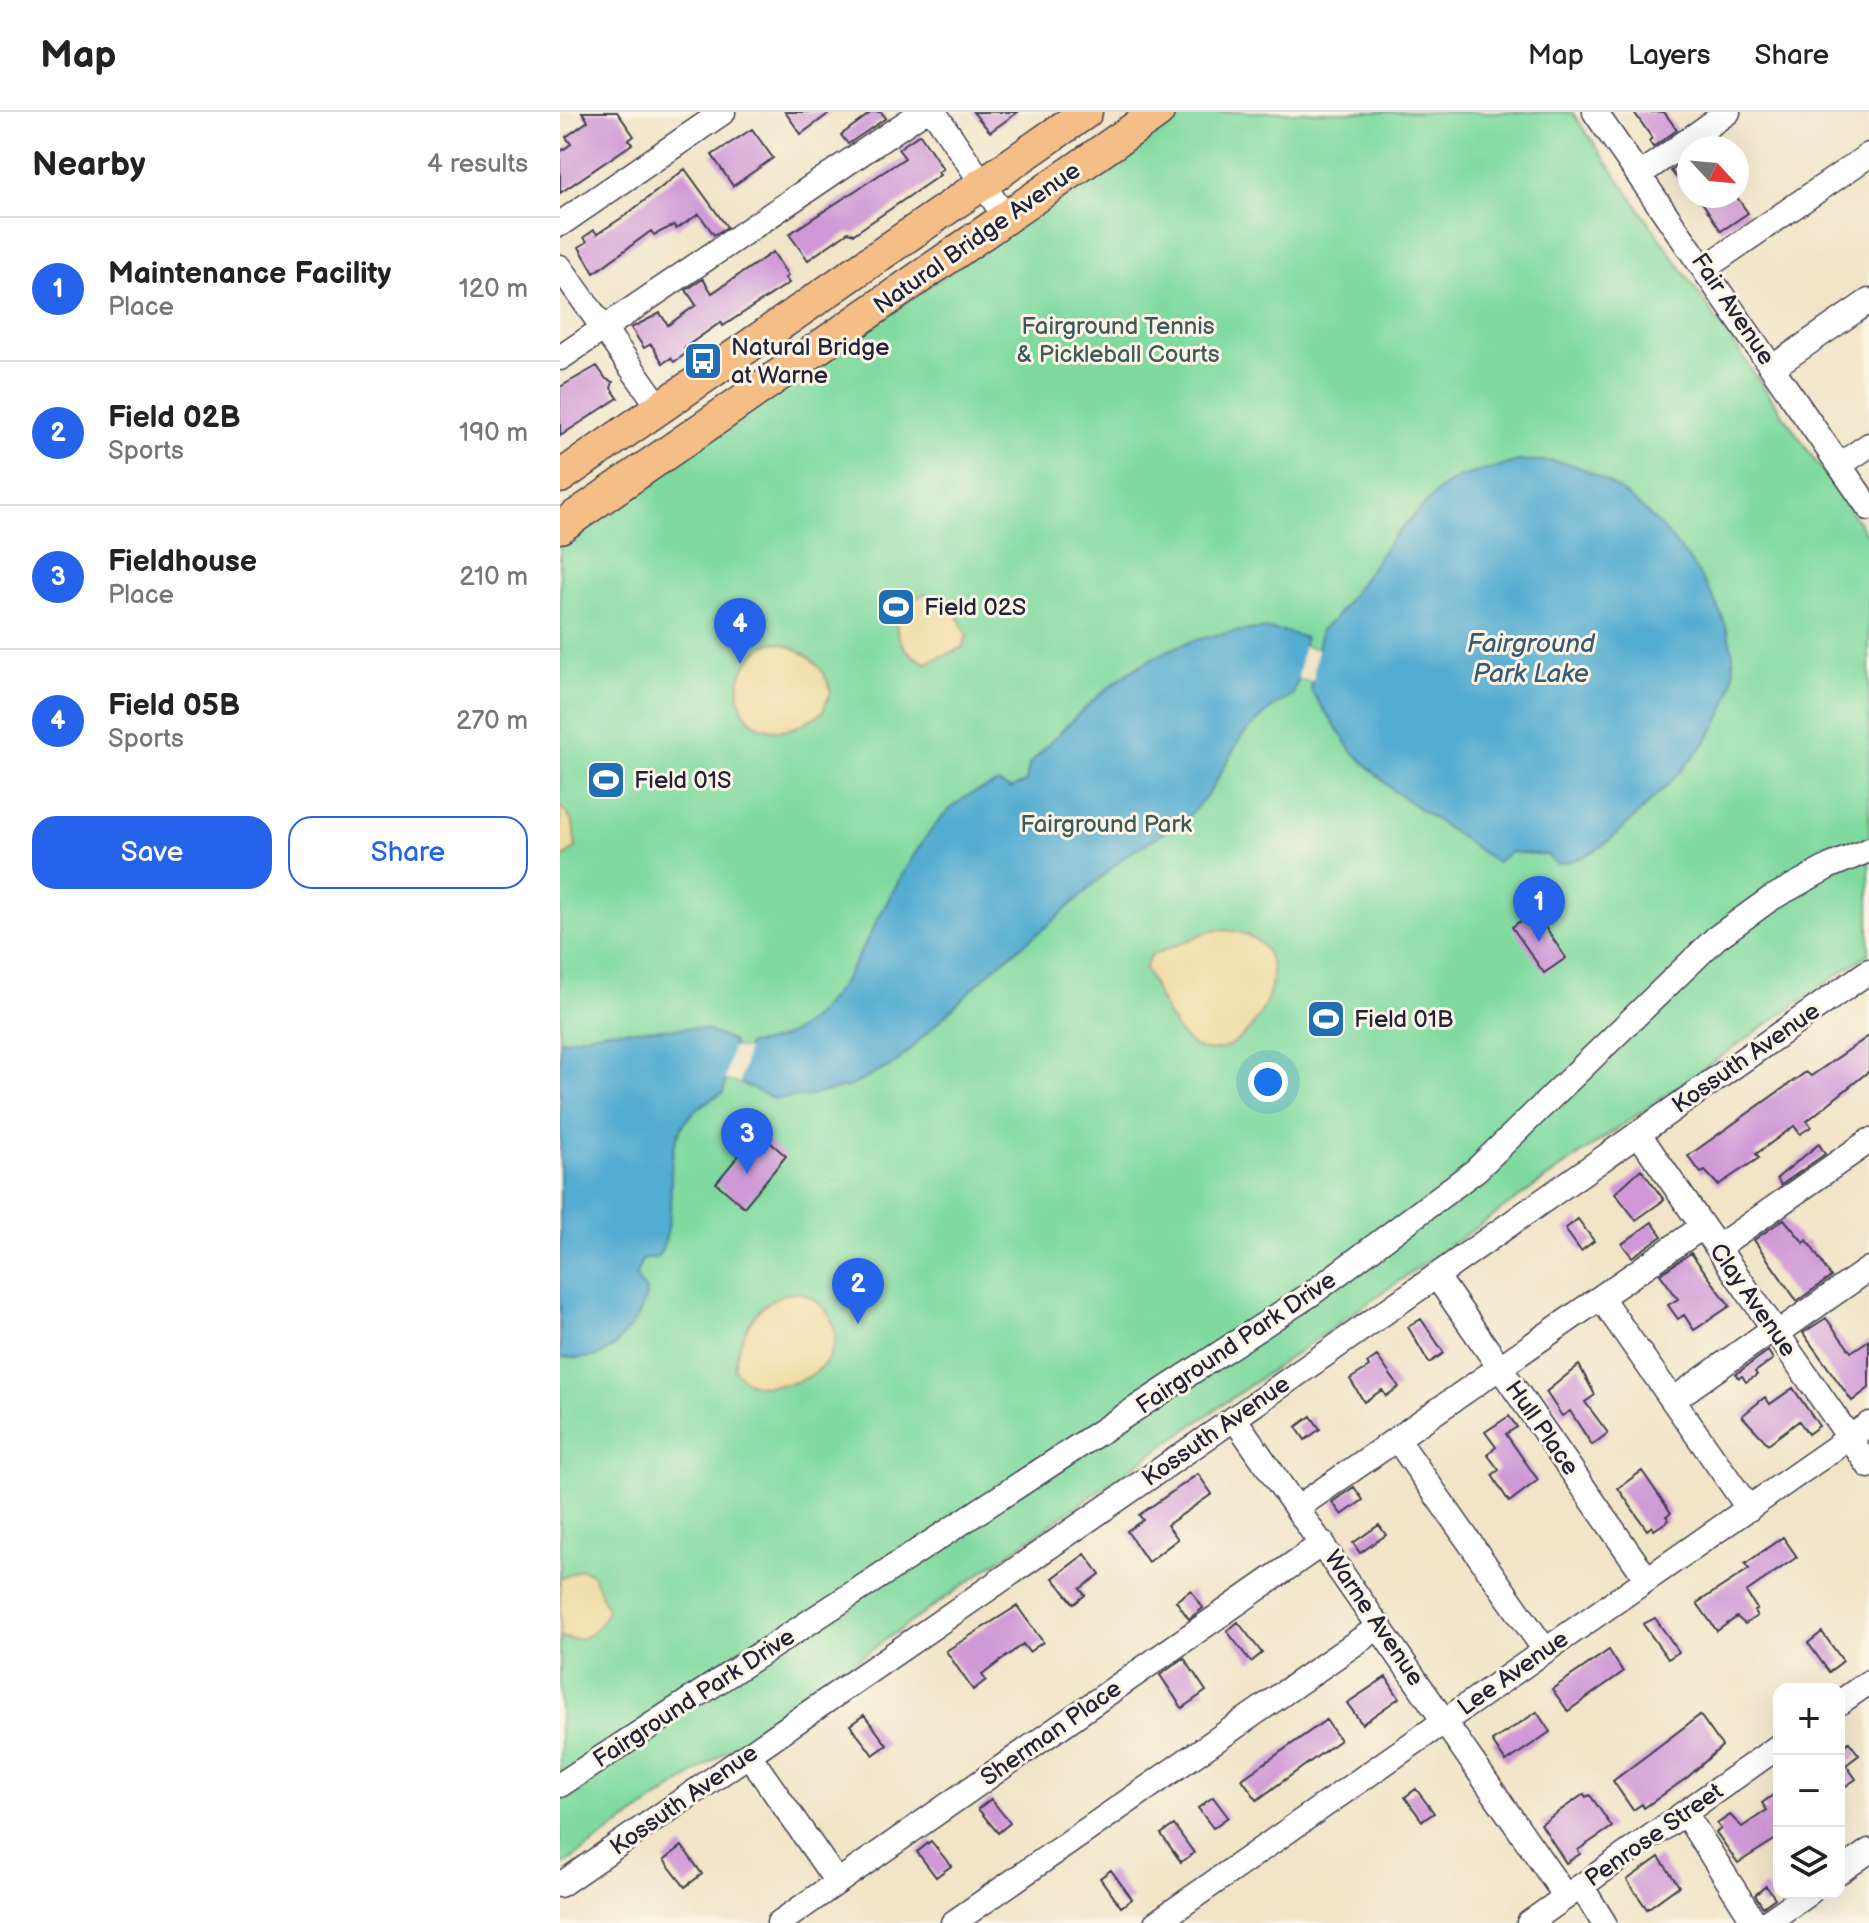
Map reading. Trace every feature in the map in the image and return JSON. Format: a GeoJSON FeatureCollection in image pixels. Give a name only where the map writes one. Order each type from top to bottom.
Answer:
{"type":"FeatureCollection","features":[{"type":"Feature","properties":{"kind":"main road","name":"Natural Bridge Avenue"},"geometry":{"type":"LineString","coordinates":[[560,477],[1086,112]]}},
{"type":"Feature","properties":{"kind":"main road","name":"Natural Bridge Avenue"},"geometry":{"type":"LineString","coordinates":[[560,527],[1158,112]]}},
{"type":"Feature","properties":{"kind":"main road"},"geometry":{"type":"LineString","coordinates":[[846,329],[889,281],[971,221],[983,183]]}},
{"type":"Feature","properties":{"kind":"street"},"geometry":{"type":"LineString","coordinates":[[560,224],[723,112]]}},
{"type":"Feature","properties":{"kind":"street"},"geometry":{"type":"LineString","coordinates":[[560,358],[922,112]]}},
{"type":"Feature","properties":{"kind":"street"},"geometry":{"type":"LineString","coordinates":[[934,112],[1006,218]]}},
{"type":"Feature","properties":{"kind":"street","name":"Fair Avenue"},"geometry":{"type":"LineString","coordinates":[[1595,112],[1869,508]]}},
{"type":"Feature","properties":{"kind":"street"},"geometry":{"type":"LineString","coordinates":[[1639,175],[1728,112]]}},
{"type":"Feature","properties":{"kind":"street"},"geometry":{"type":"LineString","coordinates":[[1705,268],[1869,155]]}},
{"type":"Feature","properties":{"kind":"street"},"geometry":{"type":"LineString","coordinates":[[560,267],[660,408]]}},
{"type":"Feature","properties":{"kind":"street"},"geometry":{"type":"LineString","coordinates":[[1773,367],[1869,301]]}},
{"type":"Feature","properties":{"kind":"street"},"geometry":{"type":"LineString","coordinates":[[1840,465],[1869,445]]}},
{"type":"Feature","properties":{"kind":"street","name":"Fairground Park Drive"},"geometry":{"type":"LineString","coordinates":[[560,1785],[1311,1294],[1476,1170],[1716,938],[1770,899],[1830,866],[1869,850]]}},
{"type":"Feature","properties":{"kind":"street","name":"Kossuth Avenue"},"geometry":{"type":"LineString","coordinates":[[560,1885],[1437,1277],[1869,971]]}},
{"type":"Feature","properties":{"kind":"street","name":"Clay Avenue"},"geometry":{"type":"LineString","coordinates":[[1638,1133],[1775,1332],[1859,1431],[1869,1466]]}},
{"type":"Feature","properties":{"kind":"street"},"geometry":{"type":"LineString","coordinates":[[1718,1247],[1869,1141]]}},
{"type":"Feature","properties":{"kind":"street"},"geometry":{"type":"LineString","coordinates":[[1297,1508],[1702,1227]]}},
{"type":"Feature","properties":{"kind":"street"},"geometry":{"type":"LineString","coordinates":[[1673,1400],[1869,1269]]}},
{"type":"Feature","properties":{"kind":"street","name":"Hull Place"},"geometry":{"type":"LineString","coordinates":[[1437,1277],[1647,1579]]}},
{"type":"Feature","properties":{"kind":"street"},"geometry":{"type":"LineString","coordinates":[[1601,1298],[1749,1509]]}},
{"type":"Feature","properties":{"kind":"street","name":"Warne Avenue"},"geometry":{"type":"LineString","coordinates":[[1234,1418],[1445,1722],[1574,1892],[1604,1923]]}},
{"type":"Feature","properties":{"kind":"street","name":"Lee Avenue"},"geometry":{"type":"LineString","coordinates":[[1156,1923],[1859,1431]]}},
{"type":"Feature","properties":{"kind":"street"},"geometry":{"type":"LineString","coordinates":[[1397,1439],[1545,1650]]}},
{"type":"Feature","properties":{"kind":"street","name":"Sherman Place"},"geometry":{"type":"LineString","coordinates":[[779,1923],[1323,1543]]}},
{"type":"Feature","properties":{"kind":"street"},"geometry":{"type":"LineString","coordinates":[[953,1923],[1380,1626]]}},
{"type":"Feature","properties":{"kind":"street"},"geometry":{"type":"LineString","coordinates":[[1845,1699],[1869,1682]]}},
{"type":"Feature","properties":{"kind":"street","name":"Penrose Street"},"geometry":{"type":"LineString","coordinates":[[1529,1923],[1773,1750]]}},
{"type":"Feature","properties":{"kind":"street"},"geometry":{"type":"LineString","coordinates":[[749,1755],[837,1882]]}},
{"type":"Feature","properties":{"kind":"street"},"geometry":{"type":"LineString","coordinates":[[1685,1813],[1755,1923]]}},
{"type":"Feature","properties":{"kind":"street"},"geometry":{"type":"LineString","coordinates":[[1845,1868],[1869,1851]]}},
{"type":"Feature","properties":{"kind":"street"},"geometry":{"type":"LineString","coordinates":[[1766,1923],[1800,1899]]}},
{"type":"Feature","properties":{"kind":"green space","name":"Fairground Park"},"geometry":{"type":"Polygon","coordinates":[[[1180,112],[1572,112],[1869,538],[1869,953],[560,1867],[560,542],[1180,112]]]}},
{"type":"Feature","properties":{"kind":"sand"},"geometry":{"type":"Polygon","coordinates":[[[925,594],[952,603],[967,636],[962,648],[926,663],[905,647],[897,628],[903,608],[925,594]]]}},
{"type":"Feature","properties":{"kind":"sand"},"geometry":{"type":"Polygon","coordinates":[[[774,642],[810,658],[823,673],[831,692],[822,713],[787,730],[764,728],[751,720],[742,708],[739,694],[740,679],[746,664],[758,651],[774,642]]]}},
{"type":"Feature","properties":{"kind":"sand"},"geometry":{"type":"Polygon","coordinates":[[[560,805],[573,823],[576,848],[560,860],[560,805]]]}},
{"type":"Feature","properties":{"kind":"sand"},"geometry":{"type":"Polygon","coordinates":[[[1225,930],[1254,939],[1269,957],[1272,980],[1265,1005],[1251,1027],[1233,1043],[1212,1050],[1191,1044],[1183,1037],[1145,969],[1150,956],[1210,931],[1225,930]]]}},
{"type":"Feature","properties":{"kind":"sand"},"geometry":{"type":"Polygon","coordinates":[[[800,1292],[818,1303],[830,1316],[835,1331],[834,1346],[827,1361],[815,1373],[799,1381],[765,1386],[748,1382],[734,1369],[747,1329],[754,1317],[773,1299],[800,1292]]]}},
{"type":"Feature","properties":{"kind":"sand"},"geometry":{"type":"Polygon","coordinates":[[[581,1569],[593,1575],[607,1610],[589,1635],[576,1639],[560,1637],[560,1579],[581,1569]]]}},
{"type":"Feature","properties":{"kind":"water","name":"Fairground Park Lake"},"geometry":{"type":"Polygon","coordinates":[[[1519,461],[1573,465],[1600,477],[1628,497],[1682,551],[1705,583],[1722,616],[1732,648],[1733,678],[1729,697],[1713,731],[1677,775],[1619,833],[1597,850],[1571,861],[1556,864],[1547,855],[1511,852],[1496,862],[1394,791],[1353,752],[1311,691],[1312,681],[1298,679],[1293,695],[1269,710],[1241,737],[1210,792],[1187,818],[1124,857],[1053,921],[994,968],[896,1063],[851,1086],[809,1096],[774,1099],[726,1080],[723,1093],[698,1108],[682,1126],[674,1146],[667,1235],[658,1257],[642,1260],[635,1276],[646,1291],[637,1317],[620,1340],[606,1352],[590,1358],[560,1357],[560,1041],[605,1031],[692,1028],[707,1030],[733,1042],[733,1047],[746,1050],[748,1044],[778,1039],[802,1027],[841,985],[914,855],[949,810],[969,795],[998,783],[1010,789],[1026,782],[1029,765],[1092,701],[1139,666],[1164,652],[1191,641],[1253,629],[1294,634],[1305,638],[1304,647],[1317,649],[1321,630],[1334,619],[1394,536],[1441,488],[1460,477],[1519,461]]]}},
{"type":"Feature","properties":{"kind":"pier"},"geometry":{"type":"Polygon","coordinates":[[[1303,647],[1317,649],[1313,681],[1298,679],[1303,647]]]}},
{"type":"Feature","properties":{"kind":"pier"},"geometry":{"type":"Polygon","coordinates":[[[732,1047],[747,1050],[740,1083],[725,1080],[732,1047]]]}},
{"type":"Feature","properties":{"kind":"building"},"geometry":{"type":"Polygon","coordinates":[[[582,112],[617,112],[634,136],[629,140],[632,144],[560,193],[560,152],[571,144],[566,137],[588,121],[582,112]]]}},
{"type":"Feature","properties":{"kind":"building"},"geometry":{"type":"Polygon","coordinates":[[[785,112],[831,112],[801,134],[785,112]]]}},
{"type":"Feature","properties":{"kind":"building"},"geometry":{"type":"Polygon","coordinates":[[[872,112],[881,112],[886,118],[848,144],[841,135],[872,112]]]}},
{"type":"Feature","properties":{"kind":"building"},"geometry":{"type":"Polygon","coordinates":[[[973,112],[1018,112],[990,132],[973,112]]]}},
{"type":"Feature","properties":{"kind":"building"},"geometry":{"type":"Polygon","coordinates":[[[1634,112],[1664,112],[1677,130],[1653,147],[1649,141],[1652,138],[1634,112]]]}},
{"type":"Feature","properties":{"kind":"building"},"geometry":{"type":"Polygon","coordinates":[[[752,129],[773,158],[733,186],[712,155],[752,129]]]}},
{"type":"Feature","properties":{"kind":"building"},"geometry":{"type":"Polygon","coordinates":[[[920,134],[943,169],[938,172],[940,175],[854,234],[848,232],[808,260],[789,234],[905,158],[898,149],[920,134]]]}},
{"type":"Feature","properties":{"kind":"building"},"geometry":{"type":"Polygon","coordinates":[[[685,169],[727,227],[714,235],[699,214],[676,229],[674,225],[654,235],[651,231],[594,273],[579,247],[587,242],[584,237],[594,230],[597,234],[626,215],[685,169]]]}},
{"type":"Feature","properties":{"kind":"building"},"geometry":{"type":"Polygon","coordinates":[[[1706,208],[1744,208],[1748,213],[1721,231],[1706,208]]]}},
{"type":"Feature","properties":{"kind":"building"},"geometry":{"type":"Polygon","coordinates":[[[773,252],[789,283],[723,326],[721,322],[684,348],[687,353],[674,362],[671,358],[663,363],[651,344],[644,348],[631,328],[660,313],[668,325],[696,305],[686,290],[703,279],[712,293],[773,252]]]}},
{"type":"Feature","properties":{"kind":"building"},"geometry":{"type":"Polygon","coordinates":[[[597,366],[606,379],[613,382],[611,388],[618,398],[560,436],[560,387],[597,366]]]}},
{"type":"Feature","properties":{"kind":"building"},"geometry":{"type":"Polygon","coordinates":[[[1534,911],[1566,958],[1544,973],[1512,927],[1534,911]]]}},
{"type":"Feature","properties":{"kind":"building"},"geometry":{"type":"Polygon","coordinates":[[[1869,1036],[1869,1071],[1807,1121],[1811,1127],[1800,1134],[1794,1126],[1756,1154],[1759,1158],[1718,1185],[1705,1171],[1701,1173],[1688,1156],[1806,1072],[1811,1076],[1869,1036]]]}},
{"type":"Feature","properties":{"kind":"building"},"geometry":{"type":"Polygon","coordinates":[[[758,1132],[786,1156],[744,1207],[716,1183],[758,1132]]]}},
{"type":"Feature","properties":{"kind":"building"},"geometry":{"type":"Polygon","coordinates":[[[1819,1144],[1825,1154],[1781,1185],[1777,1178],[1819,1144]]]}},
{"type":"Feature","properties":{"kind":"building"},"geometry":{"type":"Polygon","coordinates":[[[1641,1169],[1664,1200],[1636,1220],[1615,1193],[1641,1169]]]}},
{"type":"Feature","properties":{"kind":"building"},"geometry":{"type":"Polygon","coordinates":[[[1578,1219],[1594,1241],[1581,1251],[1565,1229],[1578,1219]]]}},
{"type":"Feature","properties":{"kind":"building"},"geometry":{"type":"Polygon","coordinates":[[[1784,1219],[1804,1243],[1807,1240],[1831,1277],[1797,1301],[1754,1240],[1784,1219]]]}},
{"type":"Feature","properties":{"kind":"building"},"geometry":{"type":"Polygon","coordinates":[[[1652,1222],[1662,1236],[1632,1257],[1622,1244],[1652,1222]]]}},
{"type":"Feature","properties":{"kind":"building"},"geometry":{"type":"Polygon","coordinates":[[[1691,1253],[1730,1306],[1694,1330],[1684,1315],[1678,1319],[1668,1305],[1678,1299],[1660,1274],[1691,1253]]]}},
{"type":"Feature","properties":{"kind":"building"},"geometry":{"type":"Polygon","coordinates":[[[1826,1318],[1851,1352],[1869,1340],[1869,1388],[1852,1401],[1803,1333],[1826,1318]]]}},
{"type":"Feature","properties":{"kind":"building"},"geometry":{"type":"Polygon","coordinates":[[[1421,1319],[1444,1353],[1429,1363],[1408,1327],[1421,1319]]]}},
{"type":"Feature","properties":{"kind":"building"},"geometry":{"type":"Polygon","coordinates":[[[1768,1351],[1773,1359],[1755,1372],[1757,1375],[1746,1382],[1742,1376],[1739,1378],[1736,1374],[1768,1351]]]}},
{"type":"Feature","properties":{"kind":"building"},"geometry":{"type":"Polygon","coordinates":[[[1377,1356],[1399,1387],[1386,1396],[1382,1390],[1364,1402],[1350,1379],[1369,1367],[1367,1363],[1377,1356]]]}},
{"type":"Feature","properties":{"kind":"building"},"geometry":{"type":"Polygon","coordinates":[[[1579,1365],[1595,1395],[1585,1402],[1608,1433],[1592,1445],[1570,1411],[1562,1416],[1546,1392],[1579,1365]]]}},
{"type":"Feature","properties":{"kind":"building"},"geometry":{"type":"Polygon","coordinates":[[[1793,1388],[1819,1426],[1808,1434],[1799,1421],[1768,1444],[1742,1416],[1765,1397],[1770,1404],[1793,1388]]]}},
{"type":"Feature","properties":{"kind":"building"},"geometry":{"type":"Polygon","coordinates":[[[1311,1416],[1320,1429],[1305,1440],[1296,1427],[1311,1416]]]}},
{"type":"Feature","properties":{"kind":"building"},"geometry":{"type":"Polygon","coordinates":[[[1509,1416],[1517,1427],[1506,1434],[1538,1480],[1509,1502],[1492,1475],[1499,1470],[1487,1454],[1496,1447],[1485,1432],[1509,1416]]]}},
{"type":"Feature","properties":{"kind":"building"},"geometry":{"type":"Polygon","coordinates":[[[1642,1471],[1671,1513],[1666,1516],[1669,1520],[1654,1530],[1652,1526],[1647,1530],[1618,1488],[1642,1471]]]}},
{"type":"Feature","properties":{"kind":"building"},"geometry":{"type":"Polygon","coordinates":[[[1198,1474],[1212,1494],[1167,1525],[1178,1539],[1148,1562],[1127,1531],[1143,1520],[1139,1515],[1198,1474]]]}},
{"type":"Feature","properties":{"kind":"building"},"geometry":{"type":"Polygon","coordinates":[[[1354,1487],[1363,1500],[1342,1515],[1332,1502],[1354,1487]]]}},
{"type":"Feature","properties":{"kind":"building"},"geometry":{"type":"Polygon","coordinates":[[[1379,1525],[1386,1535],[1360,1553],[1353,1543],[1379,1525]]]}},
{"type":"Feature","properties":{"kind":"building"},"geometry":{"type":"Polygon","coordinates":[[[1783,1537],[1797,1557],[1746,1592],[1757,1609],[1754,1611],[1757,1616],[1745,1624],[1737,1617],[1717,1631],[1697,1603],[1749,1569],[1745,1564],[1783,1537]]]}},
{"type":"Feature","properties":{"kind":"building"},"geometry":{"type":"Polygon","coordinates":[[[1085,1554],[1100,1574],[1080,1589],[1085,1595],[1074,1604],[1053,1578],[1085,1554]]]}},
{"type":"Feature","properties":{"kind":"building"},"geometry":{"type":"Polygon","coordinates":[[[1191,1590],[1203,1608],[1189,1619],[1176,1601],[1191,1590]]]}},
{"type":"Feature","properties":{"kind":"building"},"geometry":{"type":"Polygon","coordinates":[[[1017,1606],[1043,1642],[1029,1652],[1023,1644],[982,1675],[986,1680],[973,1690],[946,1651],[1017,1606]]]}},
{"type":"Feature","properties":{"kind":"building"},"geometry":{"type":"Polygon","coordinates":[[[1655,1618],[1679,1652],[1668,1659],[1643,1624],[1655,1618]]]}},
{"type":"Feature","properties":{"kind":"building"},"geometry":{"type":"Polygon","coordinates":[[[1238,1622],[1262,1653],[1251,1662],[1227,1631],[1238,1622]]]}},
{"type":"Feature","properties":{"kind":"building"},"geometry":{"type":"Polygon","coordinates":[[[1822,1632],[1843,1661],[1829,1672],[1808,1643],[1822,1632]]]}},
{"type":"Feature","properties":{"kind":"building"},"geometry":{"type":"Polygon","coordinates":[[[1609,1650],[1623,1672],[1568,1711],[1552,1689],[1609,1650]]]}},
{"type":"Feature","properties":{"kind":"building"},"geometry":{"type":"Polygon","coordinates":[[[1184,1658],[1206,1691],[1182,1708],[1160,1675],[1184,1658]]]}},
{"type":"Feature","properties":{"kind":"building"},"geometry":{"type":"Polygon","coordinates":[[[1386,1677],[1399,1698],[1362,1724],[1347,1703],[1386,1677]]]}},
{"type":"Feature","properties":{"kind":"building"},"geometry":{"type":"Polygon","coordinates":[[[1537,1712],[1550,1732],[1506,1762],[1492,1741],[1537,1712]]]}},
{"type":"Feature","properties":{"kind":"building"},"geometry":{"type":"Polygon","coordinates":[[[864,1715],[887,1745],[873,1755],[850,1725],[864,1715]]]}},
{"type":"Feature","properties":{"kind":"building"},"geometry":{"type":"Polygon","coordinates":[[[1700,1715],[1722,1746],[1688,1777],[1644,1808],[1642,1804],[1633,1810],[1613,1781],[1700,1715]]]}},
{"type":"Feature","properties":{"kind":"building"},"geometry":{"type":"Polygon","coordinates":[[[1326,1720],[1340,1740],[1257,1800],[1242,1779],[1326,1720]]]}},
{"type":"Feature","properties":{"kind":"building"},"geometry":{"type":"Polygon","coordinates":[[[1849,1742],[1859,1755],[1846,1765],[1856,1779],[1846,1786],[1845,1785],[1845,1745],[1849,1742]]]}},
{"type":"Feature","properties":{"kind":"building"},"geometry":{"type":"Polygon","coordinates":[[[1416,1789],[1434,1813],[1422,1821],[1405,1797],[1416,1789]]]}},
{"type":"Feature","properties":{"kind":"building"},"geometry":{"type":"Polygon","coordinates":[[[1584,1794],[1586,1797],[1590,1795],[1612,1827],[1578,1850],[1580,1854],[1566,1863],[1541,1824],[1584,1794]]]}},
{"type":"Feature","properties":{"kind":"building"},"geometry":{"type":"Polygon","coordinates":[[[1773,1795],[1773,1841],[1738,1863],[1716,1832],[1721,1829],[1717,1824],[1730,1815],[1742,1827],[1767,1810],[1762,1803],[1773,1795]]]}},
{"type":"Feature","properties":{"kind":"building"},"geometry":{"type":"Polygon","coordinates":[[[1213,1797],[1228,1817],[1213,1828],[1198,1808],[1213,1797]]]}},
{"type":"Feature","properties":{"kind":"building"},"geometry":{"type":"Polygon","coordinates":[[[991,1799],[1010,1823],[998,1833],[978,1809],[991,1799]]]}},
{"type":"Feature","properties":{"kind":"building"},"geometry":{"type":"Polygon","coordinates":[[[1174,1825],[1194,1853],[1181,1862],[1161,1834],[1174,1825]]]}},
{"type":"Feature","properties":{"kind":"building"},"geometry":{"type":"Polygon","coordinates":[[[931,1841],[951,1866],[936,1877],[917,1852],[931,1841]]]}},
{"type":"Feature","properties":{"kind":"building"},"geometry":{"type":"Polygon","coordinates":[[[682,1846],[702,1874],[685,1887],[664,1860],[682,1846]]]}},
{"type":"Feature","properties":{"kind":"building"},"geometry":{"type":"Polygon","coordinates":[[[1659,1857],[1679,1886],[1647,1909],[1627,1880],[1659,1857]]]}},
{"type":"Feature","properties":{"kind":"building"},"geometry":{"type":"Polygon","coordinates":[[[1111,1870],[1132,1899],[1121,1907],[1100,1878],[1111,1870]]]}},
{"type":"Feature","properties":{"kind":"building"},"geometry":{"type":"Polygon","coordinates":[[[1766,1886],[1774,1899],[1763,1907],[1755,1895],[1766,1886]]]}},
{"type":"Feature","properties":{"kind":"place","name":"Natural Bridge at Warne"},"geometry":{"type":"Point","coordinates":[703,361]}},
{"type":"Feature","properties":{"kind":"place","name":"Field 02S"},"geometry":{"type":"Point","coordinates":[896,607]}},
{"type":"Feature","properties":{"kind":"place","name":"Field 05B"},"geometry":{"type":"Point","coordinates":[740,664]}},
{"type":"Feature","properties":{"kind":"place","name":"Field 01S"},"geometry":{"type":"Point","coordinates":[606,780]}},
{"type":"Feature","properties":{"kind":"place","name":"Maintenance Facility"},"geometry":{"type":"Point","coordinates":[1539,942]}},
{"type":"Feature","properties":{"kind":"place","name":"Field 01B"},"geometry":{"type":"Point","coordinates":[1326,1019]}},
{"type":"Feature","properties":{"kind":"place","name":"Fieldhouse"},"geometry":{"type":"Point","coordinates":[747,1174]}},
{"type":"Feature","properties":{"kind":"place","name":"Field 02B"},"geometry":{"type":"Point","coordinates":[858,1324]}},
{"type":"Feature","properties":{"kind":"park label","name":"Fairground Tennis & Pickleball Courts"},"geometry":{"type":"Point","coordinates":[1118,340]}}]}
